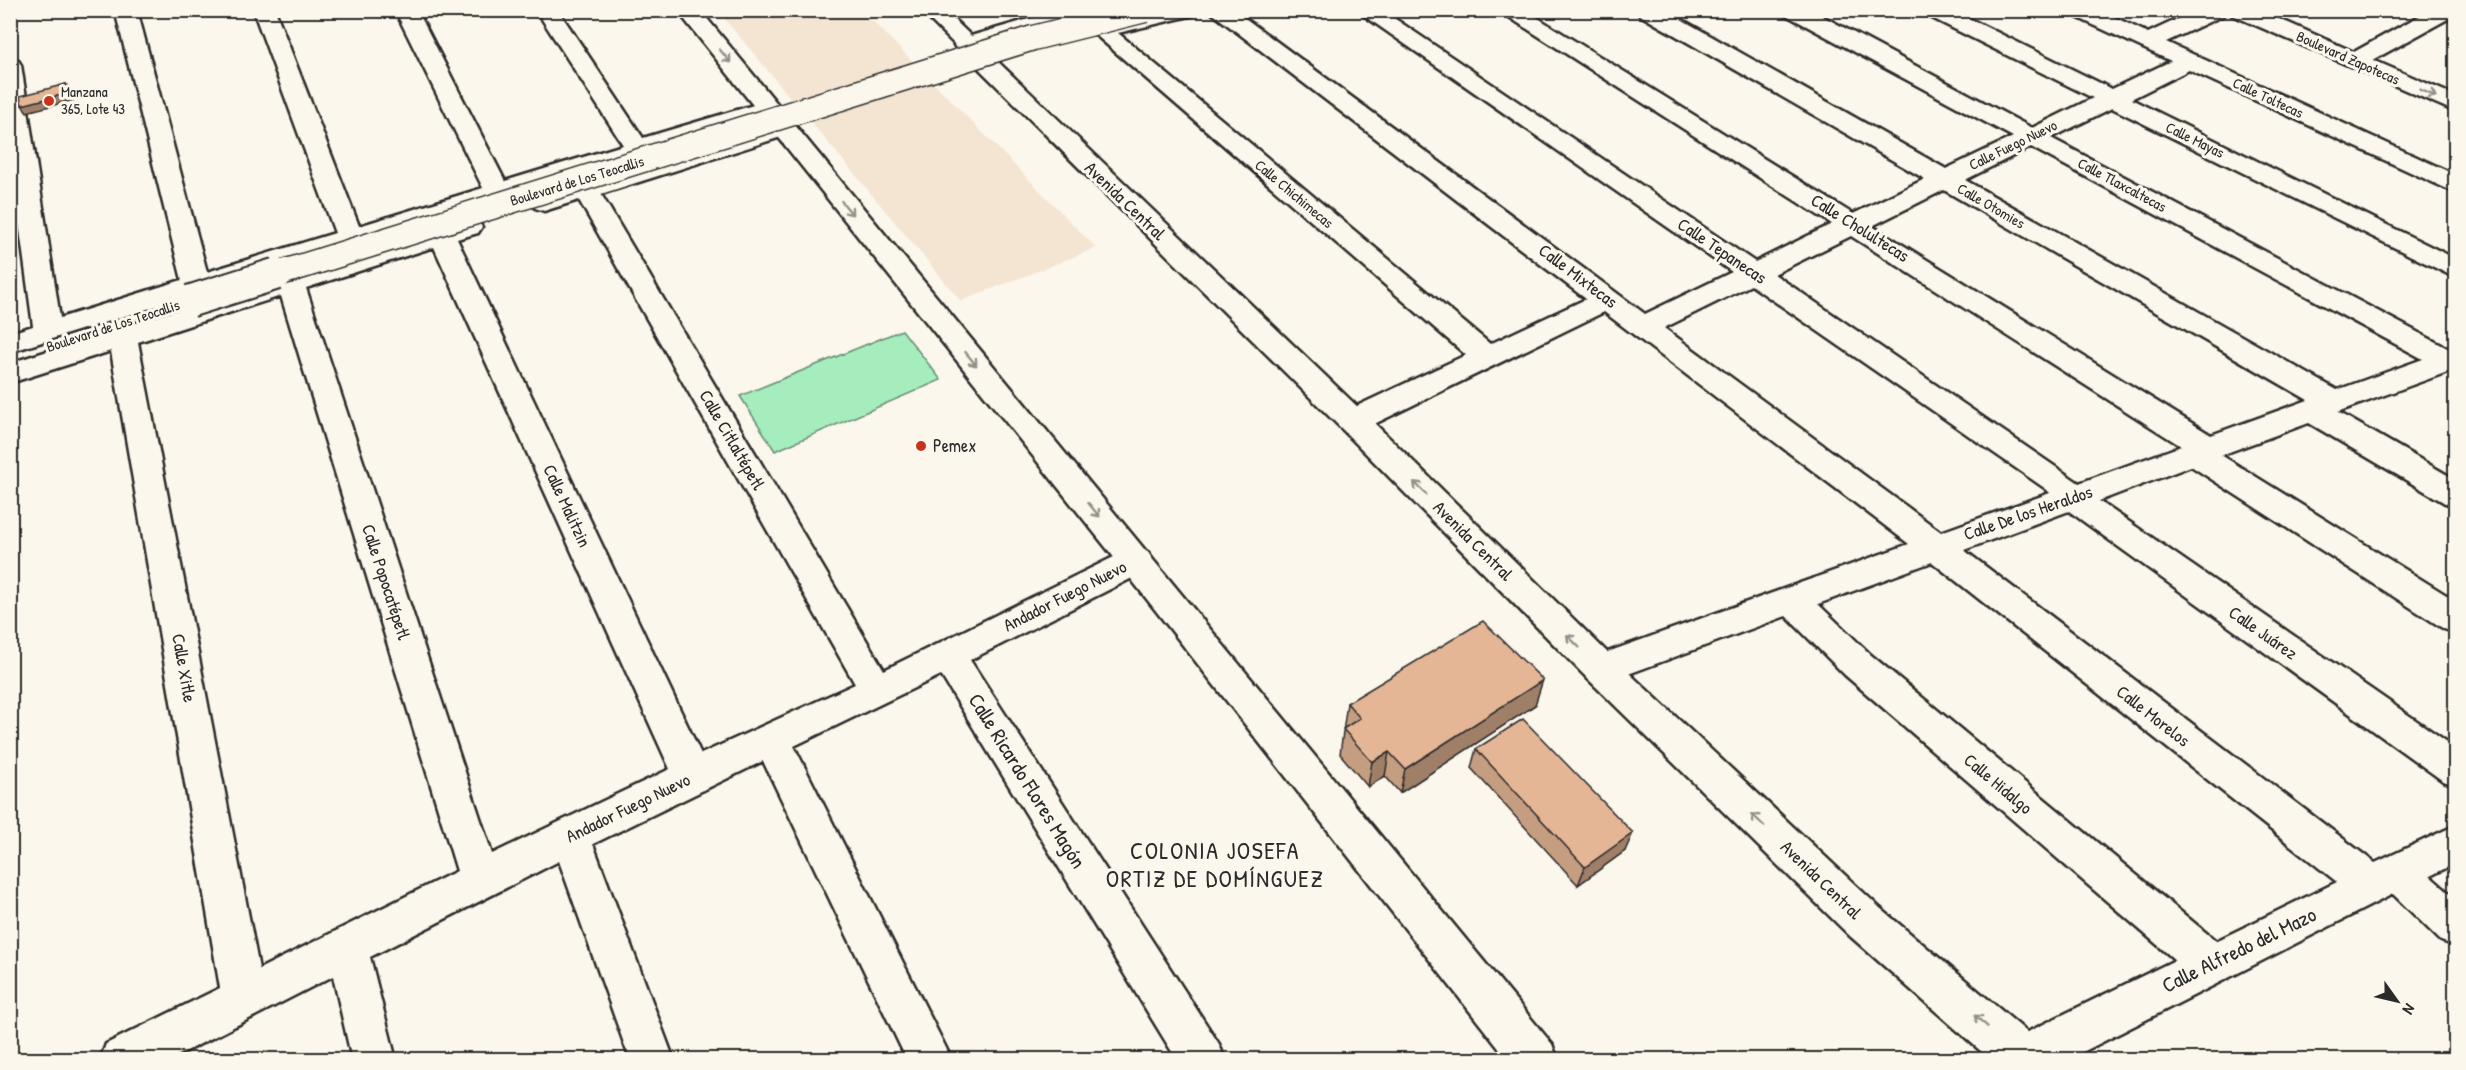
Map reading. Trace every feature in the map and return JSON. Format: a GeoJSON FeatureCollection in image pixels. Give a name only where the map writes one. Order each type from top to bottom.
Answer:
{"type":"FeatureCollection","features":[{"type":"Feature","properties":{"kind":"main road"},"geometry":{"type":"LineString","coordinates":[[126,10],[197,285]]}},
{"type":"Feature","properties":{"kind":"main road"},"geometry":{"type":"LineString","coordinates":[[264,10],[350,237]]}},
{"type":"Feature","properties":{"kind":"main road"},"geometry":{"type":"LineString","coordinates":[[406,10],[497,191]]}},
{"type":"Feature","properties":{"kind":"main road"},"geometry":{"type":"LineString","coordinates":[[547,10],[643,160]]}},
{"type":"Feature","properties":{"kind":"main road"},"geometry":{"type":"LineString","coordinates":[[688,10],[1136,561],[1536,1059]]}},
{"type":"Feature","properties":{"kind":"main road","name":"Avenida Central"},"geometry":{"type":"LineString","coordinates":[[931,10],[1353,422],[1601,669],[1865,922],[2024,1059]]}},
{"type":"Feature","properties":{"kind":"main road","name":"Boulevard de Los Teocallis"},"geometry":{"type":"LineString","coordinates":[[10,358],[998,49],[1145,10]]}},
{"type":"Feature","properties":{"kind":"main road"},"geometry":{"type":"LineString","coordinates":[[975,54],[1090,21],[1186,10]]}},
{"type":"Feature","properties":{"kind":"main road","name":"Calle Mixtecas"},"geometry":{"type":"LineString","coordinates":[[1219,10],[1645,326],[1934,546]]}},
{"type":"Feature","properties":{"kind":"main road","name":"Calle Tepanecas"},"geometry":{"type":"LineString","coordinates":[[1368,10],[2057,481],[2073,496]]}},
{"type":"Feature","properties":{"kind":"main road","name":"Calle Cholultecas"},"geometry":{"type":"LineString","coordinates":[[1509,10],[1854,224],[2456,619]]}},
{"type":"Feature","properties":{"kind":"main road","name":"Calle Otomies"},"geometry":{"type":"LineString","coordinates":[[1648,10],[1943,179],[2323,406],[2456,495]]}},
{"type":"Feature","properties":{"kind":"main road","name":"Calle Tlaxcaltecas"},"geometry":{"type":"LineString","coordinates":[[1794,10],[2030,136],[2446,368]]}},
{"type":"Feature","properties":{"kind":"main road","name":"Calle Mayas"},"geometry":{"type":"LineString","coordinates":[[1934,10],[2456,270]]}},
{"type":"Feature","properties":{"kind":"main road","name":"Calle Toltecas"},"geometry":{"type":"LineString","coordinates":[[2080,10],[2456,185]]}},
{"type":"Feature","properties":{"kind":"main road"},"geometry":{"type":"LineString","coordinates":[[2148,42],[2216,10]]}},
{"type":"Feature","properties":{"kind":"main road","name":"Boulevard Zapotecas"},"geometry":{"type":"LineString","coordinates":[[2240,10],[2363,56],[2456,86]]}},
{"type":"Feature","properties":{"kind":"main road","name":"Boulevard Zapotecas"},"geometry":{"type":"LineString","coordinates":[[2278,10],[2456,105]]}},
{"type":"Feature","properties":{"kind":"main road"},"geometry":{"type":"LineString","coordinates":[[2403,10],[2437,16],[2456,32]]}},
{"type":"Feature","properties":{"kind":"main road"},"geometry":{"type":"LineString","coordinates":[[2363,56],[2437,16]]}},
{"type":"Feature","properties":{"kind":"main road","name":"Calle Chichimecas"},"geometry":{"type":"LineString","coordinates":[[1090,21],[1488,358]]}},
{"type":"Feature","properties":{"kind":"main road","name":"Calle Fuego Nuevo"},"geometry":{"type":"LineString","coordinates":[[1645,326],[2030,136],[2189,61]]}},
{"type":"Feature","properties":{"kind":"main road"},"geometry":{"type":"LineString","coordinates":[[10,65],[48,331]]}},
{"type":"Feature","properties":{"kind":"main road","name":"Boulevard de Los Teocallis"},"geometry":{"type":"LineString","coordinates":[[10,343],[497,191],[643,160],[775,118]]}},
{"type":"Feature","properties":{"kind":"main road","name":"Boulevard de Los Teocallis"},"geometry":{"type":"LineString","coordinates":[[10,373],[586,190],[643,160]]}},
{"type":"Feature","properties":{"kind":"main road","name":"Calle Citlaltépetl"},"geometry":{"type":"LineString","coordinates":[[586,190],[877,690]]}},
{"type":"Feature","properties":{"kind":"main road","name":"Calle Malitzin"},"geometry":{"type":"LineString","coordinates":[[442,235],[692,776]]}},
{"type":"Feature","properties":{"kind":"main road","name":"Calle Popocatépetl"},"geometry":{"type":"LineString","coordinates":[[291,284],[480,880]]}},
{"type":"Feature","properties":{"kind":"main road"},"geometry":{"type":"LineString","coordinates":[[1353,422],[1608,299]]}},
{"type":"Feature","properties":{"kind":"main road","name":"Calle Xitle"},"geometry":{"type":"LineString","coordinates":[[123,337],[244,1000]]}},
{"type":"Feature","properties":{"kind":"main road","name":"Calle De los Heraldos"},"geometry":{"type":"LineString","coordinates":[[1601,669],[1934,546],[2203,452],[2323,406],[2446,368]]}},
{"type":"Feature","properties":{"kind":"main road","name":"Calle Juárez"},"geometry":{"type":"LineString","coordinates":[[2073,496],[2096,516],[2456,769]]}},
{"type":"Feature","properties":{"kind":"main road","name":"Calle Morelos"},"geometry":{"type":"LineString","coordinates":[[1934,546],[2385,879],[2456,927]]}},
{"type":"Feature","properties":{"kind":"main road","name":"Andador Fuego Nuevo"},"geometry":{"type":"LineString","coordinates":[[122,1059],[480,880],[692,776],[877,690],[1136,561]]}},
{"type":"Feature","properties":{"kind":"main road","name":"Calle Hidalgo"},"geometry":{"type":"LineString","coordinates":[[1791,599],[1858,665],[2210,963]]}},
{"type":"Feature","properties":{"kind":"main road","name":"Calle Ricardo Flores Magón"},"geometry":{"type":"LineString","coordinates":[[948,655],[1203,1059]]}},
{"type":"Feature","properties":{"kind":"main road"},"geometry":{"type":"LineString","coordinates":[[772,740],[930,1059]]}},
{"type":"Feature","properties":{"kind":"main road"},"geometry":{"type":"LineString","coordinates":[[570,836],[652,1059]]}},
{"type":"Feature","properties":{"kind":"main road","name":"Calle Alfredo del Mazo"},"geometry":{"type":"LineString","coordinates":[[2024,1059],[2210,963],[2456,843]]}},
{"type":"Feature","properties":{"kind":"main road"},"geometry":{"type":"LineString","coordinates":[[347,948],[374,1059]]}},
{"type":"Feature","properties":{"kind":"shaded area"},"geometry":{"type":"Polygon","coordinates":[[[718,11],[863,11],[1096,248],[961,301],[718,11]]]}},
{"type":"Feature","properties":{"kind":"green space"},"geometry":{"type":"Polygon","coordinates":[[[902,330],[941,380],[775,451],[740,396],[902,330]]]}},
{"type":"Feature","properties":{"kind":"building"},"geometry":{"type":"Polygon","coordinates":[[[66,84],[69,93],[22,105],[20,96],[66,84]]]}},
{"type":"Feature","properties":{"kind":"building"},"geometry":{"type":"Polygon","coordinates":[[[1483,621],[1543,680],[1405,769],[1389,752],[1372,762],[1343,729],[1360,718],[1347,703],[1483,621]]]}},
{"type":"Feature","properties":{"kind":"building"},"geometry":{"type":"Polygon","coordinates":[[[1523,719],[1633,833],[1585,867],[1476,749],[1523,719]]]}},
{"type":"Feature","properties":{"kind":"place","name":"Manzana 365, Lote 43"},"geometry":{"type":"Point","coordinates":[49,101]}},
{"type":"Feature","properties":{"kind":"place","name":"Pemex"},"geometry":{"type":"Point","coordinates":[921,446]}},
{"type":"Feature","properties":{"kind":"district","name":"COLONIA JOSEFA ORTIZ DE DOMÍNGUEZ"},"geometry":{"type":"Point","coordinates":[1215,865]}}]}
